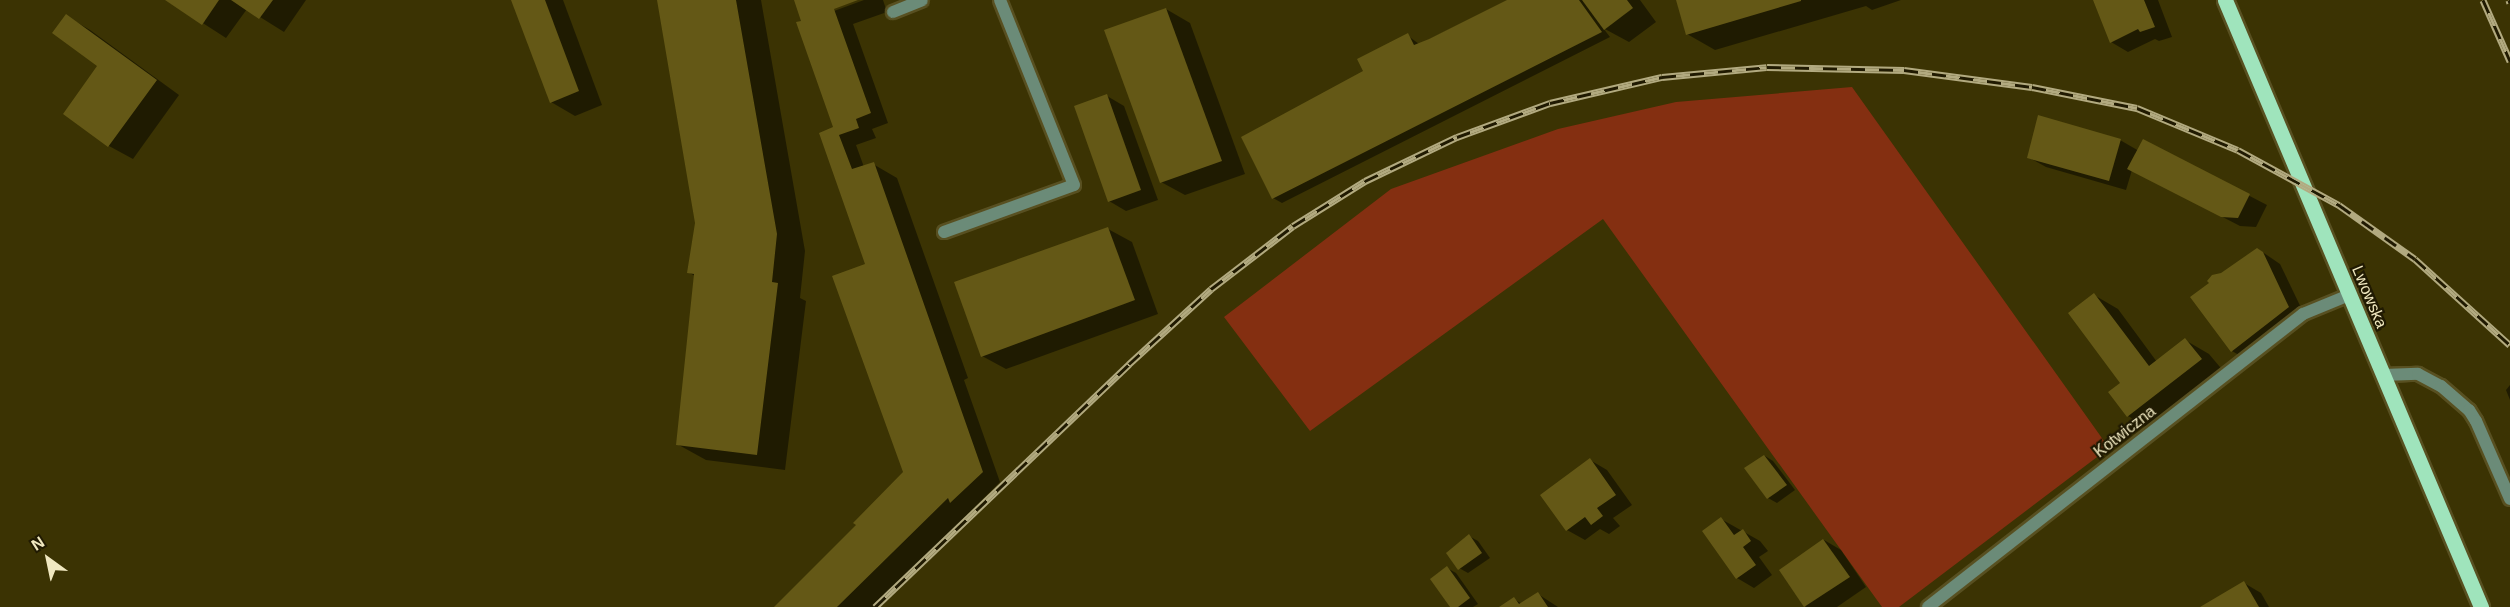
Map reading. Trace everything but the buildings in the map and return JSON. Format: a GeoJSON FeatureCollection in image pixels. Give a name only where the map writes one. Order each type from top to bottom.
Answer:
{"type":"FeatureCollection","features":[{"type":"Feature","properties":{"kind":"main road","name":"Lwowska"},"geometry":{"type":"LineString","coordinates":[[2225,0],[2481,607]]}},
{"type":"Feature","properties":{"kind":"street"},"geometry":{"type":"LineString","coordinates":[[893,12],[922,0]]}},
{"type":"Feature","properties":{"kind":"street"},"geometry":{"type":"LineString","coordinates":[[944,232],[1074,185],[1000,0]]}},
{"type":"Feature","properties":{"kind":"street","name":"Kotwiczna"},"geometry":{"type":"LineString","coordinates":[[1928,607],[2303,314],[2349,295]]}},
{"type":"Feature","properties":{"kind":"street"},"geometry":{"type":"LineString","coordinates":[[2383,375],[2418,374],[2441,386],[2469,410],[2476,421],[2510,500]]}},
{"type":"Feature","properties":{"kind":"shaded area"},"geometry":{"type":"Polygon","coordinates":[[[1852,87],[2109,448],[1899,607],[1882,607],[1603,219],[1310,431],[1224,317],[1391,189],[1558,129],[1676,102],[1852,87]]]}},
{"type":"Feature","properties":{"kind":"railway"},"geometry":{"type":"LineString","coordinates":[[2483,0],[2510,61]]}},
{"type":"Feature","properties":{"kind":"railway"},"geometry":{"type":"LineString","coordinates":[[875,607],[1129,364],[1211,289],[1293,226],[1365,181],[1457,137],[1550,103],[1662,77],[1767,67],[1904,70],[2032,87],[2137,108],[2238,150],[2339,205],[2415,259],[2510,345]]}}]}
